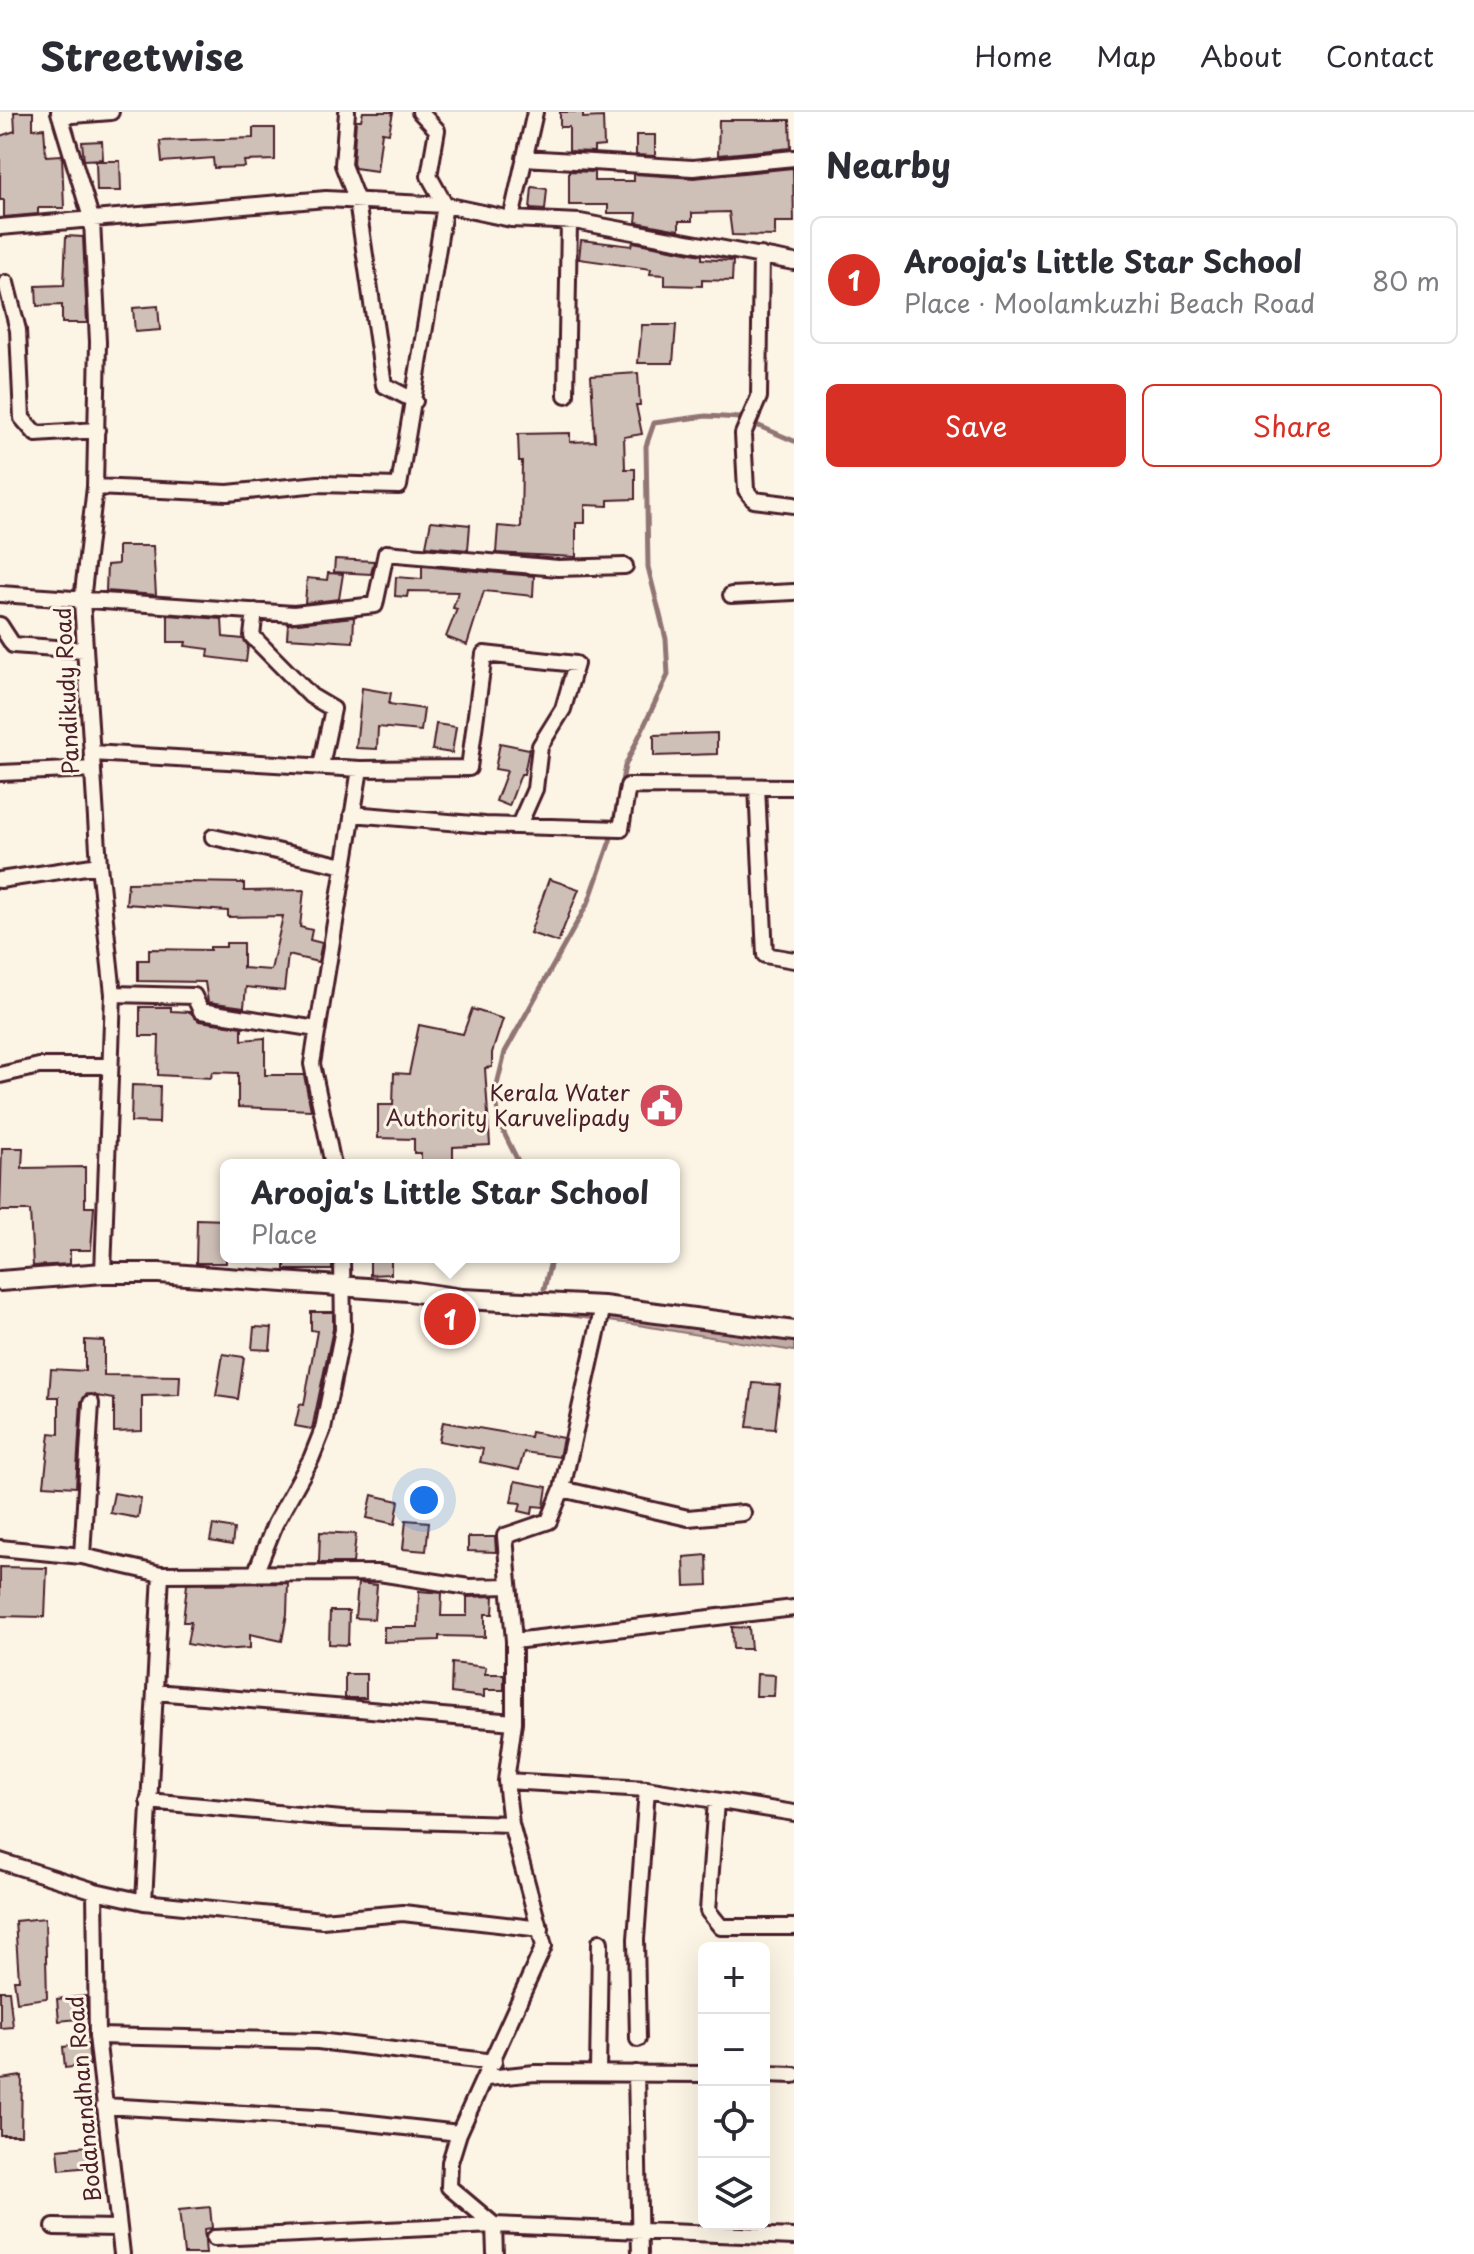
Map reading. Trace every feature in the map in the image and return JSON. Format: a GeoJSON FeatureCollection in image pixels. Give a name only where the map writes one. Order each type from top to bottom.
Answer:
{"type":"FeatureCollection","features":[{"type":"Feature","properties":{"kind":"street"},"geometry":{"type":"LineString","coordinates":[[60,114],[111,112]]}},
{"type":"Feature","properties":{"kind":"street"},"geometry":{"type":"LineString","coordinates":[[347,112],[343,165],[357,201],[384,385],[415,401]]}},
{"type":"Feature","properties":{"kind":"street"},"geometry":{"type":"LineString","coordinates":[[95,487],[228,493],[319,484],[399,486],[445,205],[429,176],[437,130],[420,112]]}},
{"type":"Feature","properties":{"kind":"street"},"geometry":{"type":"LineString","coordinates":[[511,219],[535,112]]}},
{"type":"Feature","properties":{"kind":"street","name":"Pandikudy Road"},"geometry":{"type":"LineString","coordinates":[[60,114],[92,221],[98,342],[95,487],[82,601],[99,865],[113,994],[103,1273]]}},
{"type":"Feature","properties":{"kind":"street"},"geometry":{"type":"LineString","coordinates":[[524,158],[693,168],[794,158]]}},
{"type":"Feature","properties":{"kind":"street"},"geometry":{"type":"LineString","coordinates":[[0,227],[326,199],[445,205],[511,219],[569,222],[794,262]]}},
{"type":"Feature","properties":{"kind":"street"},"geometry":{"type":"LineString","coordinates":[[566,395],[569,222]]}},
{"type":"Feature","properties":{"kind":"street"},"geometry":{"type":"LineString","coordinates":[[761,255],[759,397],[748,422],[746,490],[754,500],[794,505]]}},
{"type":"Feature","properties":{"kind":"street"},"geometry":{"type":"LineString","coordinates":[[6,283],[18,330],[22,418],[36,434],[97,430]]}},
{"type":"Feature","properties":{"kind":"street"},"geometry":{"type":"LineString","coordinates":[[0,594],[294,614],[375,605],[386,553],[558,568],[625,566]]}},
{"type":"Feature","properties":{"kind":"street"},"geometry":{"type":"LineString","coordinates":[[731,595],[794,592]]}},
{"type":"Feature","properties":{"kind":"street"},"geometry":{"type":"LineString","coordinates":[[255,611],[252,636],[311,696],[333,709],[321,766]]}},
{"type":"Feature","properties":{"kind":"street"},"geometry":{"type":"LineString","coordinates":[[0,625],[13,645],[84,650]]}},
{"type":"Feature","properties":{"kind":"street"},"geometry":{"type":"LineString","coordinates":[[92,753],[360,769],[469,768],[484,654],[576,664],[563,709],[540,746],[535,789],[519,825]]}},
{"type":"Feature","properties":{"kind":"street"},"geometry":{"type":"LineString","coordinates":[[0,773],[93,769]]}},
{"type":"Feature","properties":{"kind":"street"},"geometry":{"type":"LineString","coordinates":[[332,1159],[312,1064],[360,769]]}},
{"type":"Feature","properties":{"kind":"street"},"geometry":{"type":"LineString","coordinates":[[352,814],[621,829],[628,786],[794,787]]}},
{"type":"Feature","properties":{"kind":"street"},"geometry":{"type":"LineString","coordinates":[[757,787],[765,955],[794,960]]}},
{"type":"Feature","properties":{"kind":"street"},"geometry":{"type":"LineString","coordinates":[[213,837],[344,866]]}},
{"type":"Feature","properties":{"kind":"street"},"geometry":{"type":"LineString","coordinates":[[0,880],[99,865]]}},
{"type":"Feature","properties":{"kind":"street"},"geometry":{"type":"LineString","coordinates":[[113,994],[194,996],[201,1011],[317,1029]]}},
{"type":"Feature","properties":{"kind":"street"},"geometry":{"type":"LineString","coordinates":[[0,1075],[39,1066],[109,1066]]}},
{"type":"Feature","properties":{"kind":"street"},"geometry":{"type":"LineString","coordinates":[[255,1574],[275,1524],[311,1459],[323,1429],[343,1330],[342,1263]]}},
{"type":"Feature","properties":{"kind":"street"},"geometry":{"type":"LineString","coordinates":[[0,1281],[103,1273],[341,1285],[794,1331]]}},
{"type":"Feature","properties":{"kind":"street"},"geometry":{"type":"LineString","coordinates":[[495,2254],[494,2225],[449,2187],[450,2162],[459,2133],[487,2078],[544,1946],[511,1824],[506,1781],[514,1722],[514,1641],[505,1536],[549,1521],[562,1489],[602,1313]]}},
{"type":"Feature","properties":{"kind":"street"},"geometry":{"type":"LineString","coordinates":[[82,1556],[91,1403]]}},
{"type":"Feature","properties":{"kind":"street"},"geometry":{"type":"LineString","coordinates":[[562,1489],[645,1505],[688,1518],[743,1513]]}},
{"type":"Feature","properties":{"kind":"street"},"geometry":{"type":"LineString","coordinates":[[0,1548],[82,1556],[161,1574],[379,1573],[469,1587],[509,1586]]}},
{"type":"Feature","properties":{"kind":"street"},"geometry":{"type":"LineString","coordinates":[[144,1902],[161,1574]]}},
{"type":"Feature","properties":{"kind":"street"},"geometry":{"type":"LineString","coordinates":[[514,1641],[794,1608]]}},
{"type":"Feature","properties":{"kind":"street"},"geometry":{"type":"LineString","coordinates":[[155,1692],[514,1722]]}},
{"type":"Feature","properties":{"kind":"street"},"geometry":{"type":"LineString","coordinates":[[506,1781],[647,1789],[794,1813]]}},
{"type":"Feature","properties":{"kind":"street"},"geometry":{"type":"LineString","coordinates":[[638,2039],[636,1939],[647,1789]]}},
{"type":"Feature","properties":{"kind":"street"},"geometry":{"type":"LineString","coordinates":[[148,1801],[342,1819],[511,1824]]}},
{"type":"Feature","properties":{"kind":"street"},"geometry":{"type":"LineString","coordinates":[[716,1801],[708,1911],[721,1927],[794,1927]]}},
{"type":"Feature","properties":{"kind":"street"},"geometry":{"type":"LineString","coordinates":[[0,1861],[95,1891],[144,1902],[322,1920],[403,1913],[541,1929]]}},
{"type":"Feature","properties":{"kind":"street","name":"Bodanandhan Road"},"geometry":{"type":"LineString","coordinates":[[95,1891],[97,2036],[122,2254]]}},
{"type":"Feature","properties":{"kind":"street"},"geometry":{"type":"LineString","coordinates":[[598,2073],[600,1942]]}},
{"type":"Feature","properties":{"kind":"street"},"geometry":{"type":"LineString","coordinates":[[97,2036],[318,2041],[494,2062]]}},
{"type":"Feature","properties":{"kind":"street"},"geometry":{"type":"LineString","coordinates":[[487,2078],[535,2073],[698,2074]]}},
{"type":"Feature","properties":{"kind":"street"},"geometry":{"type":"LineString","coordinates":[[636,2073],[640,2254]]}},
{"type":"Feature","properties":{"kind":"street"},"geometry":{"type":"LineString","coordinates":[[770,2074],[794,2075]]}},
{"type":"Feature","properties":{"kind":"street"},"geometry":{"type":"LineString","coordinates":[[104,2106],[333,2119],[459,2133]]}},
{"type":"Feature","properties":{"kind":"street"},"geometry":{"type":"LineString","coordinates":[[214,2238],[494,2225],[794,2237]]}},
{"type":"Feature","properties":{"kind":"street"},"geometry":{"type":"LineString","coordinates":[[54,2227],[118,2228]]}},
{"type":"Feature","properties":{"kind":"shaded area"},"geometry":{"type":"Polygon","coordinates":[[[351,1289],[625,1317],[794,1341],[794,1351],[632,1324],[351,1289]]]}},
{"type":"Feature","properties":{"kind":"building"},"geometry":{"type":"Polygon","coordinates":[[[14,112],[33,112],[33,129],[44,128],[46,156],[62,155],[64,208],[38,208],[38,214],[4,217],[4,200],[0,200],[0,136],[15,131],[14,112]]]}},
{"type":"Feature","properties":{"kind":"building"},"geometry":{"type":"Polygon","coordinates":[[[363,112],[393,112],[389,133],[382,132],[377,171],[355,168],[353,164],[356,120],[361,120],[363,112]]]}},
{"type":"Feature","properties":{"kind":"building"},"geometry":{"type":"Polygon","coordinates":[[[560,112],[583,112],[583,118],[603,117],[604,146],[594,147],[594,152],[569,151],[569,127],[560,127],[560,112]]]}},
{"type":"Feature","properties":{"kind":"building"},"geometry":{"type":"Polygon","coordinates":[[[719,120],[790,120],[791,148],[718,155],[719,120]]]}},
{"type":"Feature","properties":{"kind":"building"},"geometry":{"type":"Polygon","coordinates":[[[253,128],[275,128],[275,160],[244,161],[245,167],[214,168],[213,158],[162,162],[160,141],[253,138],[253,128]]]}},
{"type":"Feature","properties":{"kind":"building"},"geometry":{"type":"Polygon","coordinates":[[[636,135],[655,135],[655,156],[636,155],[636,135]]]}},
{"type":"Feature","properties":{"kind":"building"},"geometry":{"type":"Polygon","coordinates":[[[102,141],[103,159],[84,160],[82,142],[102,141]]]}},
{"type":"Feature","properties":{"kind":"building"},"geometry":{"type":"Polygon","coordinates":[[[96,161],[120,161],[121,191],[97,191],[96,161]]]}},
{"type":"Feature","properties":{"kind":"building"},"geometry":{"type":"Polygon","coordinates":[[[793,168],[794,222],[775,222],[775,236],[732,235],[729,212],[692,213],[692,221],[679,221],[679,230],[636,222],[637,213],[608,213],[608,205],[569,205],[569,171],[594,172],[594,181],[634,181],[634,174],[694,178],[793,168]]]}},
{"type":"Feature","properties":{"kind":"building"},"geometry":{"type":"Polygon","coordinates":[[[532,187],[547,189],[545,210],[530,209],[532,187]]]}},
{"type":"Feature","properties":{"kind":"building"},"geometry":{"type":"Polygon","coordinates":[[[66,236],[83,237],[87,323],[62,323],[62,305],[37,306],[36,286],[64,285],[66,236]]]}},
{"type":"Feature","properties":{"kind":"building"},"geometry":{"type":"Polygon","coordinates":[[[581,240],[632,246],[633,242],[702,255],[702,259],[733,261],[732,281],[702,280],[702,286],[665,285],[665,275],[650,274],[651,269],[579,259],[581,240]]]}},
{"type":"Feature","properties":{"kind":"building"},"geometry":{"type":"Polygon","coordinates":[[[158,306],[160,330],[135,332],[133,308],[158,306]]]}},
{"type":"Feature","properties":{"kind":"building"},"geometry":{"type":"Polygon","coordinates":[[[642,325],[676,325],[673,363],[638,363],[642,325]]]}},
{"type":"Feature","properties":{"kind":"building"},"geometry":{"type":"Polygon","coordinates":[[[638,373],[640,405],[636,405],[642,434],[624,437],[625,469],[635,469],[635,499],[608,500],[608,506],[585,505],[585,523],[576,523],[576,557],[496,553],[498,526],[521,528],[522,461],[519,461],[518,434],[570,433],[570,442],[595,441],[591,376],[638,373]]]}},
{"type":"Feature","properties":{"kind":"building"},"geometry":{"type":"Polygon","coordinates":[[[431,521],[470,525],[468,550],[426,546],[431,521]]]}},
{"type":"Feature","properties":{"kind":"building"},"geometry":{"type":"Polygon","coordinates":[[[118,546],[153,546],[156,595],[106,591],[107,565],[118,564],[118,546]]]}},
{"type":"Feature","properties":{"kind":"building"},"geometry":{"type":"Polygon","coordinates":[[[335,559],[374,561],[371,574],[334,572],[335,559]]]}},
{"type":"Feature","properties":{"kind":"building"},"geometry":{"type":"Polygon","coordinates":[[[422,566],[534,576],[533,596],[484,591],[467,645],[446,637],[457,609],[453,608],[458,592],[408,591],[407,597],[395,596],[396,577],[422,579],[422,566]]]}},
{"type":"Feature","properties":{"kind":"building"},"geometry":{"type":"Polygon","coordinates":[[[328,573],[343,574],[339,599],[305,603],[307,578],[327,580],[328,573]]]}},
{"type":"Feature","properties":{"kind":"building"},"geometry":{"type":"Polygon","coordinates":[[[168,615],[222,619],[223,637],[243,639],[248,646],[246,662],[208,657],[209,649],[185,646],[186,642],[168,642],[168,615]]]}},
{"type":"Feature","properties":{"kind":"building"},"geometry":{"type":"Polygon","coordinates":[[[354,617],[353,642],[287,638],[288,624],[354,617]]]}},
{"type":"Feature","properties":{"kind":"building"},"geometry":{"type":"Polygon","coordinates":[[[362,688],[391,693],[389,704],[424,709],[421,731],[378,727],[377,749],[356,748],[362,688]]]}},
{"type":"Feature","properties":{"kind":"building"},"geometry":{"type":"Polygon","coordinates":[[[436,724],[456,727],[452,753],[432,750],[436,724]]]}},
{"type":"Feature","properties":{"kind":"building"},"geometry":{"type":"Polygon","coordinates":[[[717,733],[717,754],[654,756],[654,735],[717,733]]]}},
{"type":"Feature","properties":{"kind":"building"},"geometry":{"type":"Polygon","coordinates":[[[500,743],[529,749],[524,774],[521,774],[509,806],[496,801],[507,771],[495,769],[500,743]]]}},
{"type":"Feature","properties":{"kind":"building"},"geometry":{"type":"Polygon","coordinates":[[[549,879],[579,889],[558,942],[530,933],[549,879]]]}},
{"type":"Feature","properties":{"kind":"building"},"geometry":{"type":"Polygon","coordinates":[[[128,883],[244,883],[244,891],[304,890],[300,927],[312,930],[310,940],[322,943],[318,962],[288,955],[284,991],[246,987],[244,1007],[208,1002],[205,982],[138,981],[138,960],[149,960],[149,949],[210,950],[210,947],[226,947],[226,943],[243,943],[243,968],[271,970],[283,916],[228,917],[228,911],[126,904],[128,883]]]}},
{"type":"Feature","properties":{"kind":"building"},"geometry":{"type":"Polygon","coordinates":[[[140,1007],[171,1007],[171,1011],[190,1012],[199,1021],[242,1027],[242,1040],[265,1038],[265,1075],[304,1075],[311,1110],[238,1107],[238,1073],[212,1072],[211,1078],[158,1075],[159,1036],[140,1036],[140,1007]]]}},
{"type":"Feature","properties":{"kind":"building"},"geometry":{"type":"Polygon","coordinates":[[[472,1009],[503,1019],[492,1053],[492,1067],[485,1068],[490,1145],[453,1147],[453,1159],[421,1159],[421,1153],[414,1153],[414,1139],[378,1138],[378,1105],[393,1105],[394,1073],[409,1074],[419,1025],[463,1034],[472,1009]]]}},
{"type":"Feature","properties":{"kind":"building"},"geometry":{"type":"Polygon","coordinates":[[[132,1085],[160,1086],[159,1123],[131,1122],[132,1085]]]}},
{"type":"Feature","properties":{"kind":"building"},"geometry":{"type":"Polygon","coordinates":[[[2,1148],[23,1148],[22,1168],[85,1167],[85,1207],[94,1207],[91,1250],[70,1250],[70,1264],[33,1266],[30,1211],[0,1211],[2,1148]]]}},
{"type":"Feature","properties":{"kind":"building"},"geometry":{"type":"Polygon","coordinates":[[[197,1219],[220,1220],[220,1263],[196,1263],[197,1219]]]}},
{"type":"Feature","properties":{"kind":"building"},"geometry":{"type":"Polygon","coordinates":[[[285,1263],[332,1263],[332,1270],[285,1270],[285,1263]]]}},
{"type":"Feature","properties":{"kind":"building"},"geometry":{"type":"Polygon","coordinates":[[[370,1263],[391,1263],[391,1274],[370,1275],[370,1263]]]}},
{"type":"Feature","properties":{"kind":"building"},"geometry":{"type":"Polygon","coordinates":[[[425,1306],[478,1312],[476,1332],[422,1326],[425,1306]]]}},
{"type":"Feature","properties":{"kind":"building"},"geometry":{"type":"Polygon","coordinates":[[[311,1312],[333,1312],[333,1329],[312,1429],[295,1426],[300,1404],[304,1405],[317,1331],[311,1330],[311,1312]]]}},
{"type":"Feature","properties":{"kind":"building"},"geometry":{"type":"Polygon","coordinates":[[[254,1327],[272,1328],[270,1350],[252,1349],[254,1327]]]}},
{"type":"Feature","properties":{"kind":"building"},"geometry":{"type":"Polygon","coordinates":[[[85,1340],[104,1341],[104,1375],[180,1376],[179,1395],[142,1396],[142,1431],[114,1432],[114,1399],[86,1394],[81,1402],[76,1487],[44,1485],[50,1433],[59,1434],[59,1397],[49,1397],[51,1369],[85,1371],[85,1340]]]}},
{"type":"Feature","properties":{"kind":"building"},"geometry":{"type":"Polygon","coordinates":[[[223,1354],[244,1357],[238,1399],[216,1396],[223,1354]]]}},
{"type":"Feature","properties":{"kind":"building"},"geometry":{"type":"Polygon","coordinates":[[[753,1383],[780,1385],[775,1429],[747,1427],[753,1383]]]}},
{"type":"Feature","properties":{"kind":"building"},"geometry":{"type":"Polygon","coordinates":[[[443,1422],[530,1437],[531,1432],[563,1438],[559,1457],[524,1452],[519,1470],[480,1462],[483,1449],[439,1441],[443,1422]]]}},
{"type":"Feature","properties":{"kind":"building"},"geometry":{"type":"Polygon","coordinates":[[[515,1481],[547,1487],[544,1507],[533,1506],[532,1514],[519,1511],[521,1503],[511,1502],[515,1481]]]}},
{"type":"Feature","properties":{"kind":"building"},"geometry":{"type":"Polygon","coordinates":[[[114,1493],[141,1498],[138,1518],[110,1513],[114,1493]]]}},
{"type":"Feature","properties":{"kind":"building"},"geometry":{"type":"Polygon","coordinates":[[[372,1495],[399,1501],[395,1524],[367,1518],[372,1495]]]}},
{"type":"Feature","properties":{"kind":"building"},"geometry":{"type":"Polygon","coordinates":[[[406,1520],[429,1522],[426,1551],[403,1549],[406,1520]]]}},
{"type":"Feature","properties":{"kind":"building"},"geometry":{"type":"Polygon","coordinates":[[[213,1525],[234,1529],[232,1545],[210,1541],[213,1525]]]}},
{"type":"Feature","properties":{"kind":"building"},"geometry":{"type":"Polygon","coordinates":[[[320,1532],[356,1534],[353,1563],[319,1563],[320,1532]]]}},
{"type":"Feature","properties":{"kind":"building"},"geometry":{"type":"Polygon","coordinates":[[[468,1537],[495,1537],[496,1552],[468,1551],[468,1537]]]}},
{"type":"Feature","properties":{"kind":"building"},"geometry":{"type":"Polygon","coordinates":[[[707,1555],[708,1585],[685,1586],[684,1557],[707,1555]]]}},
{"type":"Feature","properties":{"kind":"building"},"geometry":{"type":"Polygon","coordinates":[[[0,1567],[47,1568],[45,1617],[0,1616],[0,1567]]]}},
{"type":"Feature","properties":{"kind":"building"},"geometry":{"type":"Polygon","coordinates":[[[288,1583],[282,1641],[250,1634],[250,1648],[221,1650],[187,1644],[191,1622],[183,1622],[187,1584],[288,1583]]]}},
{"type":"Feature","properties":{"kind":"building"},"geometry":{"type":"Polygon","coordinates":[[[358,1583],[377,1585],[374,1619],[355,1618],[358,1583]]]}},
{"type":"Feature","properties":{"kind":"building"},"geometry":{"type":"Polygon","coordinates":[[[419,1591],[442,1593],[441,1616],[467,1616],[467,1597],[494,1596],[493,1614],[485,1614],[485,1637],[439,1636],[439,1640],[384,1642],[384,1627],[418,1627],[419,1591]]]}},
{"type":"Feature","properties":{"kind":"building"},"geometry":{"type":"Polygon","coordinates":[[[330,1611],[349,1611],[348,1645],[329,1644],[330,1611]]]}},
{"type":"Feature","properties":{"kind":"building"},"geometry":{"type":"Polygon","coordinates":[[[732,1627],[749,1628],[751,1649],[733,1649],[732,1627]]]}},
{"type":"Feature","properties":{"kind":"building"},"geometry":{"type":"Polygon","coordinates":[[[452,1663],[486,1667],[485,1674],[504,1674],[504,1690],[484,1690],[484,1697],[451,1693],[452,1663]]]}},
{"type":"Feature","properties":{"kind":"building"},"geometry":{"type":"Polygon","coordinates":[[[345,1674],[366,1674],[366,1698],[345,1698],[345,1674]]]}},
{"type":"Feature","properties":{"kind":"building"},"geometry":{"type":"Polygon","coordinates":[[[757,1674],[775,1675],[774,1696],[756,1696],[757,1674]]]}},
{"type":"Feature","properties":{"kind":"building"},"geometry":{"type":"Polygon","coordinates":[[[45,1918],[47,1998],[17,2002],[14,1980],[19,1980],[15,1921],[45,1918]]]}},
{"type":"Feature","properties":{"kind":"building"},"geometry":{"type":"Polygon","coordinates":[[[0,1991],[9,1991],[13,2027],[0,2028],[0,1991]]]}},
{"type":"Feature","properties":{"kind":"building"},"geometry":{"type":"Polygon","coordinates":[[[86,1996],[87,2018],[59,2021],[57,1999],[86,1996]]]}},
{"type":"Feature","properties":{"kind":"building"},"geometry":{"type":"Polygon","coordinates":[[[88,2044],[90,2065],[65,2068],[63,2047],[88,2044]]]}},
{"type":"Feature","properties":{"kind":"building"},"geometry":{"type":"Polygon","coordinates":[[[22,2076],[21,2135],[0,2135],[0,2079],[22,2076]]]}},
{"type":"Feature","properties":{"kind":"building"},"geometry":{"type":"Polygon","coordinates":[[[88,2146],[90,2167],[60,2170],[58,2149],[88,2146]]]}},
{"type":"Feature","properties":{"kind":"building"},"geometry":{"type":"Polygon","coordinates":[[[210,2207],[212,2228],[204,2229],[206,2254],[184,2254],[179,2210],[210,2207]]]}},
{"type":"Feature","properties":{"kind":"waterway"},"geometry":{"type":"LineString","coordinates":[[517,1159],[500,1125],[495,1093],[505,1052],[589,901],[610,841],[625,766],[668,675],[666,639],[648,567],[646,446],[654,423],[706,416],[740,418],[794,441]]}},
{"type":"Feature","properties":{"kind":"waterway"},"geometry":{"type":"LineString","coordinates":[[544,1289],[550,1263]]}},
{"type":"Feature","properties":{"kind":"place","name":"Kerala Water Authority Karuvelipady"},"geometry":{"type":"Point","coordinates":[661,1106]}},
{"type":"Feature","properties":{"kind":"place","name":"Arooja's Little Star School"},"geometry":{"type":"Point","coordinates":[450,1319]}}]}
